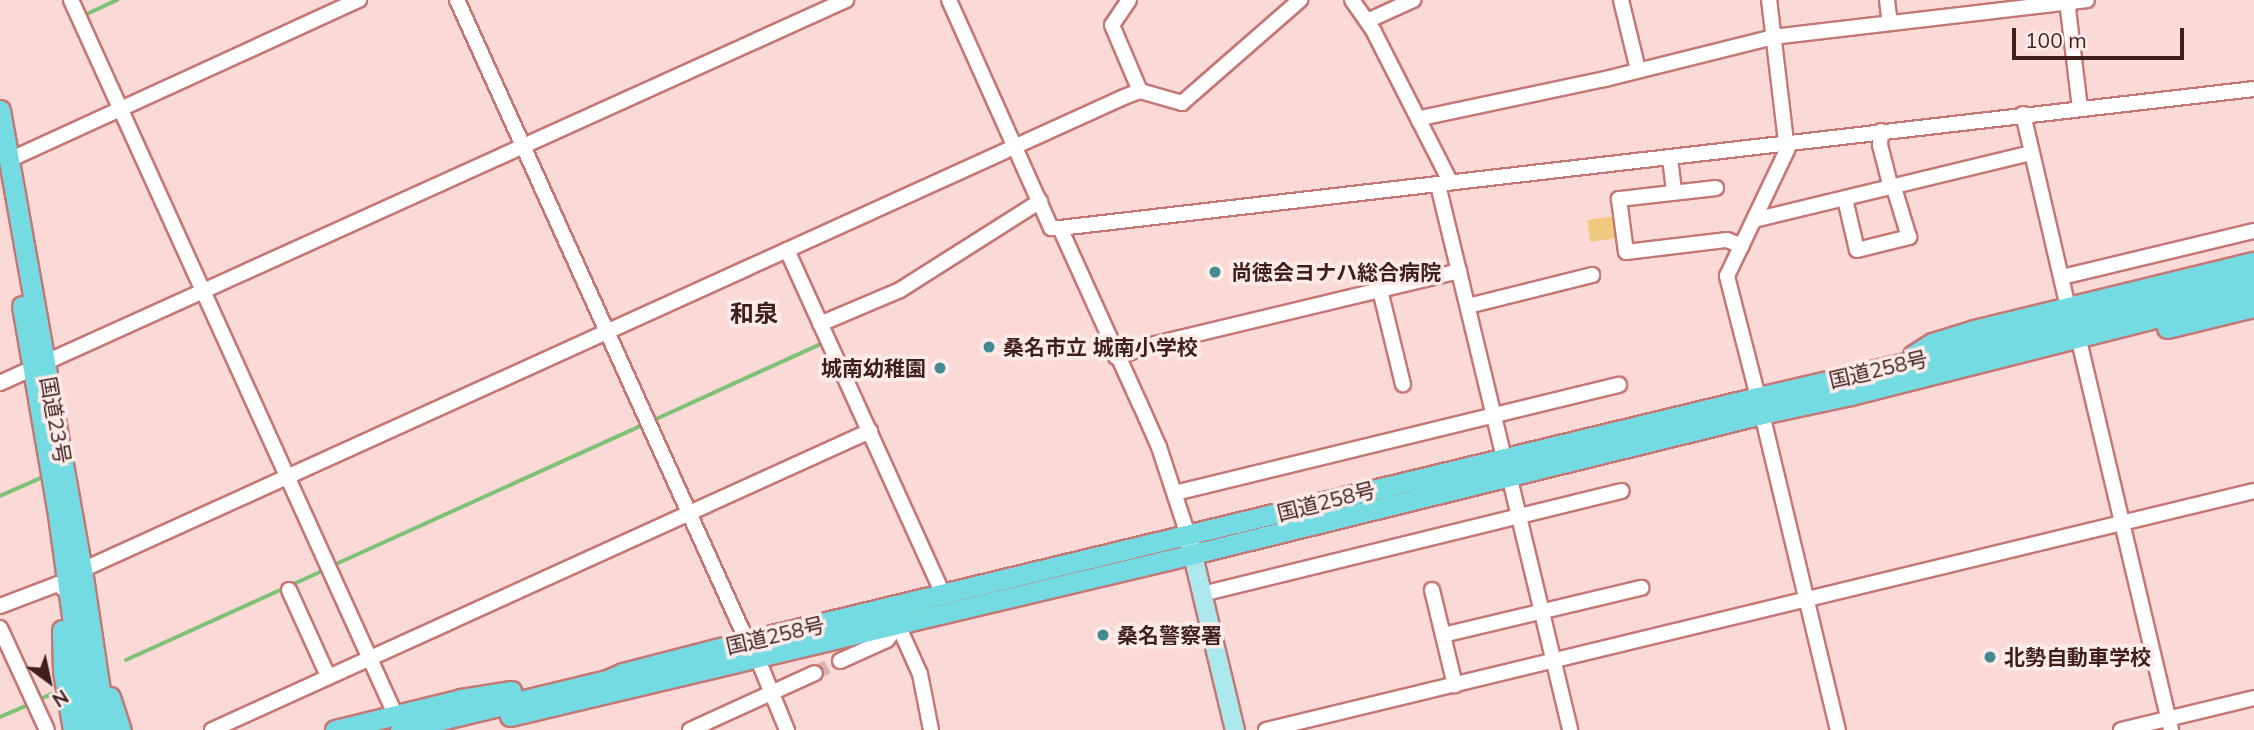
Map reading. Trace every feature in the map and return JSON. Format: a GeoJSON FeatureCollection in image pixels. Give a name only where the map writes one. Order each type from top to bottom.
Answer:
{"type":"FeatureCollection","features":[{"type":"Feature","properties":{"kind":"highway","name":"国道23号"},"geometry":{"type":"LineString","coordinates":[[0,110],[40,365],[63,559],[58,570],[63,588]]}},
{"type":"Feature","properties":{"kind":"highway","name":"国道23号"},"geometry":{"type":"LineString","coordinates":[[0,181],[82,570],[106,730]]}},
{"type":"Feature","properties":{"kind":"highway"},"geometry":{"type":"LineString","coordinates":[[1898,365],[1932,343],[2254,262]]}},
{"type":"Feature","properties":{"kind":"highway","name":"国道258号"},"geometry":{"type":"LineString","coordinates":[[451,730],[584,700],[752,649],[944,596],[1188,535],[1506,467],[1760,405],[1898,365],[2254,277]]}},
{"type":"Feature","properties":{"kind":"highway","name":"国道258号"},"geometry":{"type":"LineString","coordinates":[[1760,405],[1852,395],[2254,293]]}},
{"type":"Feature","properties":{"kind":"highway"},"geometry":{"type":"LineString","coordinates":[[1852,395],[1901,393],[2254,307]]}},
{"type":"Feature","properties":{"kind":"highway","name":"国道258号"},"geometry":{"type":"LineString","coordinates":[[335,730],[398,723],[607,680],[623,673],[898,625],[1193,554],[1506,467]]}},
{"type":"Feature","properties":{"kind":"highway"},"geometry":{"type":"LineString","coordinates":[[63,588],[64,671],[73,730]]}},
{"type":"Feature","properties":{"kind":"highway"},"geometry":{"type":"LineString","coordinates":[[63,588],[88,730]]}},
{"type":"Feature","properties":{"kind":"highway"},"geometry":{"type":"LineString","coordinates":[[91,639],[105,673],[121,730]]}},
{"type":"Feature","properties":{"kind":"highway"},"geometry":{"type":"LineString","coordinates":[[509,730],[584,700]]}},
{"type":"Feature","properties":{"kind":"main road"},"geometry":{"type":"LineString","coordinates":[[1188,535],[1235,730]]}},
{"type":"Feature","properties":{"kind":"main road"},"geometry":{"type":"LineString","coordinates":[[91,639],[87,642],[98,730]]}},
{"type":"Feature","properties":{"kind":"street"},"geometry":{"type":"LineString","coordinates":[[71,0],[398,723]]}},
{"type":"Feature","properties":{"kind":"street"},"geometry":{"type":"LineString","coordinates":[[9,160],[359,0]]}},
{"type":"Feature","properties":{"kind":"street"},"geometry":{"type":"LineString","coordinates":[[457,0],[787,730]]}},
{"type":"Feature","properties":{"kind":"street"},"geometry":{"type":"LineString","coordinates":[[0,383],[846,0]]}},
{"type":"Feature","properties":{"kind":"street"},"geometry":{"type":"LineString","coordinates":[[949,0],[1051,228],[1059,229],[2254,89]]}},
{"type":"Feature","properties":{"kind":"street"},"geometry":{"type":"LineString","coordinates":[[1129,0],[1112,24],[1140,91]]}},
{"type":"Feature","properties":{"kind":"street"},"geometry":{"type":"LineString","coordinates":[[82,570],[1140,91],[1182,103],[1300,0]]}},
{"type":"Feature","properties":{"kind":"street"},"geometry":{"type":"LineString","coordinates":[[1352,0],[1367,21],[1419,121],[1445,184],[1459,271],[1570,730]]}},
{"type":"Feature","properties":{"kind":"street"},"geometry":{"type":"LineString","coordinates":[[1367,21],[1413,0]]}},
{"type":"Feature","properties":{"kind":"street"},"geometry":{"type":"LineString","coordinates":[[1621,0],[1638,70]]}},
{"type":"Feature","properties":{"kind":"street"},"geometry":{"type":"LineString","coordinates":[[1769,0],[1787,143],[1727,276],[1838,730]]}},
{"type":"Feature","properties":{"kind":"street"},"geometry":{"type":"LineString","coordinates":[[1888,0],[1890,23]]}},
{"type":"Feature","properties":{"kind":"street"},"geometry":{"type":"LineString","coordinates":[[1419,121],[1773,37],[2087,0]]}},
{"type":"Feature","properties":{"kind":"street"},"geometry":{"type":"LineString","coordinates":[[2067,1],[2080,108]]}},
{"type":"Feature","properties":{"kind":"street"},"geometry":{"type":"LineString","coordinates":[[2023,114],[2068,308]]}},
{"type":"Feature","properties":{"kind":"street"},"geometry":{"type":"LineString","coordinates":[[1845,199],[1857,250],[1909,237],[1880,145],[1881,131]]}},
{"type":"Feature","properties":{"kind":"street"},"geometry":{"type":"LineString","coordinates":[[1754,220],[2031,153]]}},
{"type":"Feature","properties":{"kind":"street"},"geometry":{"type":"LineString","coordinates":[[1670,158],[1674,193]]}},
{"type":"Feature","properties":{"kind":"street"},"geometry":{"type":"LineString","coordinates":[[1716,188],[1619,200],[1626,252],[1727,240],[1742,246]]}},
{"type":"Feature","properties":{"kind":"street"},"geometry":{"type":"LineString","coordinates":[[820,324],[900,290],[1040,201]]}},
{"type":"Feature","properties":{"kind":"street"},"geometry":{"type":"LineString","coordinates":[[1059,229],[1159,447],[1188,535]]}},
{"type":"Feature","properties":{"kind":"street"},"geometry":{"type":"LineString","coordinates":[[2062,278],[2254,231]]}},
{"type":"Feature","properties":{"kind":"street"},"geometry":{"type":"LineString","coordinates":[[788,250],[944,596]]}},
{"type":"Feature","properties":{"kind":"street"},"geometry":{"type":"LineString","coordinates":[[1116,357],[1155,344],[1459,271]]}},
{"type":"Feature","properties":{"kind":"street"},"geometry":{"type":"LineString","coordinates":[[1468,306],[1592,275]]}},
{"type":"Feature","properties":{"kind":"street"},"geometry":{"type":"LineString","coordinates":[[1380,290],[1403,384]]}},
{"type":"Feature","properties":{"kind":"street"},"geometry":{"type":"LineString","coordinates":[[2081,349],[2170,724]]}},
{"type":"Feature","properties":{"kind":"street"},"geometry":{"type":"LineString","coordinates":[[1175,493],[1619,385]]}},
{"type":"Feature","properties":{"kind":"street"},"geometry":{"type":"LineString","coordinates":[[212,730],[870,431]]}},
{"type":"Feature","properties":{"kind":"street"},"geometry":{"type":"LineString","coordinates":[[1202,594],[1622,491]]}},
{"type":"Feature","properties":{"kind":"street"},"geometry":{"type":"LineString","coordinates":[[1266,730],[2254,491]]}},
{"type":"Feature","properties":{"kind":"street"},"geometry":{"type":"LineString","coordinates":[[0,606],[63,588]]}},
{"type":"Feature","properties":{"kind":"street"},"geometry":{"type":"LineString","coordinates":[[1443,635],[1641,588]]}},
{"type":"Feature","properties":{"kind":"street"},"geometry":{"type":"LineString","coordinates":[[289,590],[328,676]]}},
{"type":"Feature","properties":{"kind":"street"},"geometry":{"type":"LineString","coordinates":[[1432,590],[1455,685]]}},
{"type":"Feature","properties":{"kind":"street"},"geometry":{"type":"LineString","coordinates":[[840,661],[887,640],[898,625]]}},
{"type":"Feature","properties":{"kind":"street"},"geometry":{"type":"LineString","coordinates":[[898,625],[919,674],[931,730]]}},
{"type":"Feature","properties":{"kind":"street"},"geometry":{"type":"LineString","coordinates":[[0,628],[47,730]]}},
{"type":"Feature","properties":{"kind":"street"},"geometry":{"type":"LineString","coordinates":[[690,730],[815,673]]}},
{"type":"Feature","properties":{"kind":"street"},"geometry":{"type":"LineString","coordinates":[[2121,730],[2170,724],[2254,698]]}},
{"type":"Feature","properties":{"kind":"shaded area"},"geometry":{"type":"Polygon","coordinates":[[[1615,216],[1618,238],[1590,242],[1587,220],[1615,216]]]}},
{"type":"Feature","properties":{"kind":"waterway"},"geometry":{"type":"LineString","coordinates":[[87,14],[117,0]]}},
{"type":"Feature","properties":{"kind":"waterway"},"geometry":{"type":"LineString","coordinates":[[654,420],[825,342]]}},
{"type":"Feature","properties":{"kind":"waterway"},"geometry":{"type":"LineString","coordinates":[[334,565],[641,426]]}},
{"type":"Feature","properties":{"kind":"waterway"},"geometry":{"type":"LineString","coordinates":[[0,496],[41,478]]}},
{"type":"Feature","properties":{"kind":"waterway"},"geometry":{"type":"LineString","coordinates":[[126,660],[322,571]]}},
{"type":"Feature","properties":{"kind":"waterway"},"geometry":{"type":"LineString","coordinates":[[38,700],[52,694]]}},
{"type":"Feature","properties":{"kind":"waterway"},"geometry":{"type":"LineString","coordinates":[[0,717],[30,704]]}},
{"type":"Feature","properties":{"kind":"tunnel"},"geometry":{"type":"LineString","coordinates":[[815,673],[840,661]]}},
{"type":"Feature","properties":{"kind":"place","name":"尚徳会ヨナハ総合病院"},"geometry":{"type":"Point","coordinates":[1215,272]}},
{"type":"Feature","properties":{"kind":"place","name":"桑名市立 城南小学校"},"geometry":{"type":"Point","coordinates":[989,347]}},
{"type":"Feature","properties":{"kind":"place","name":"城南幼稚園"},"geometry":{"type":"Point","coordinates":[940,368]}},
{"type":"Feature","properties":{"kind":"place","name":"桑名警察署"},"geometry":{"type":"Point","coordinates":[1103,635]}},
{"type":"Feature","properties":{"kind":"place","name":"北勢自動車学校"},"geometry":{"type":"Point","coordinates":[1990,657]}},
{"type":"Feature","properties":{"kind":"district","name":"和泉"},"geometry":{"type":"Point","coordinates":[754,314]}}]}
